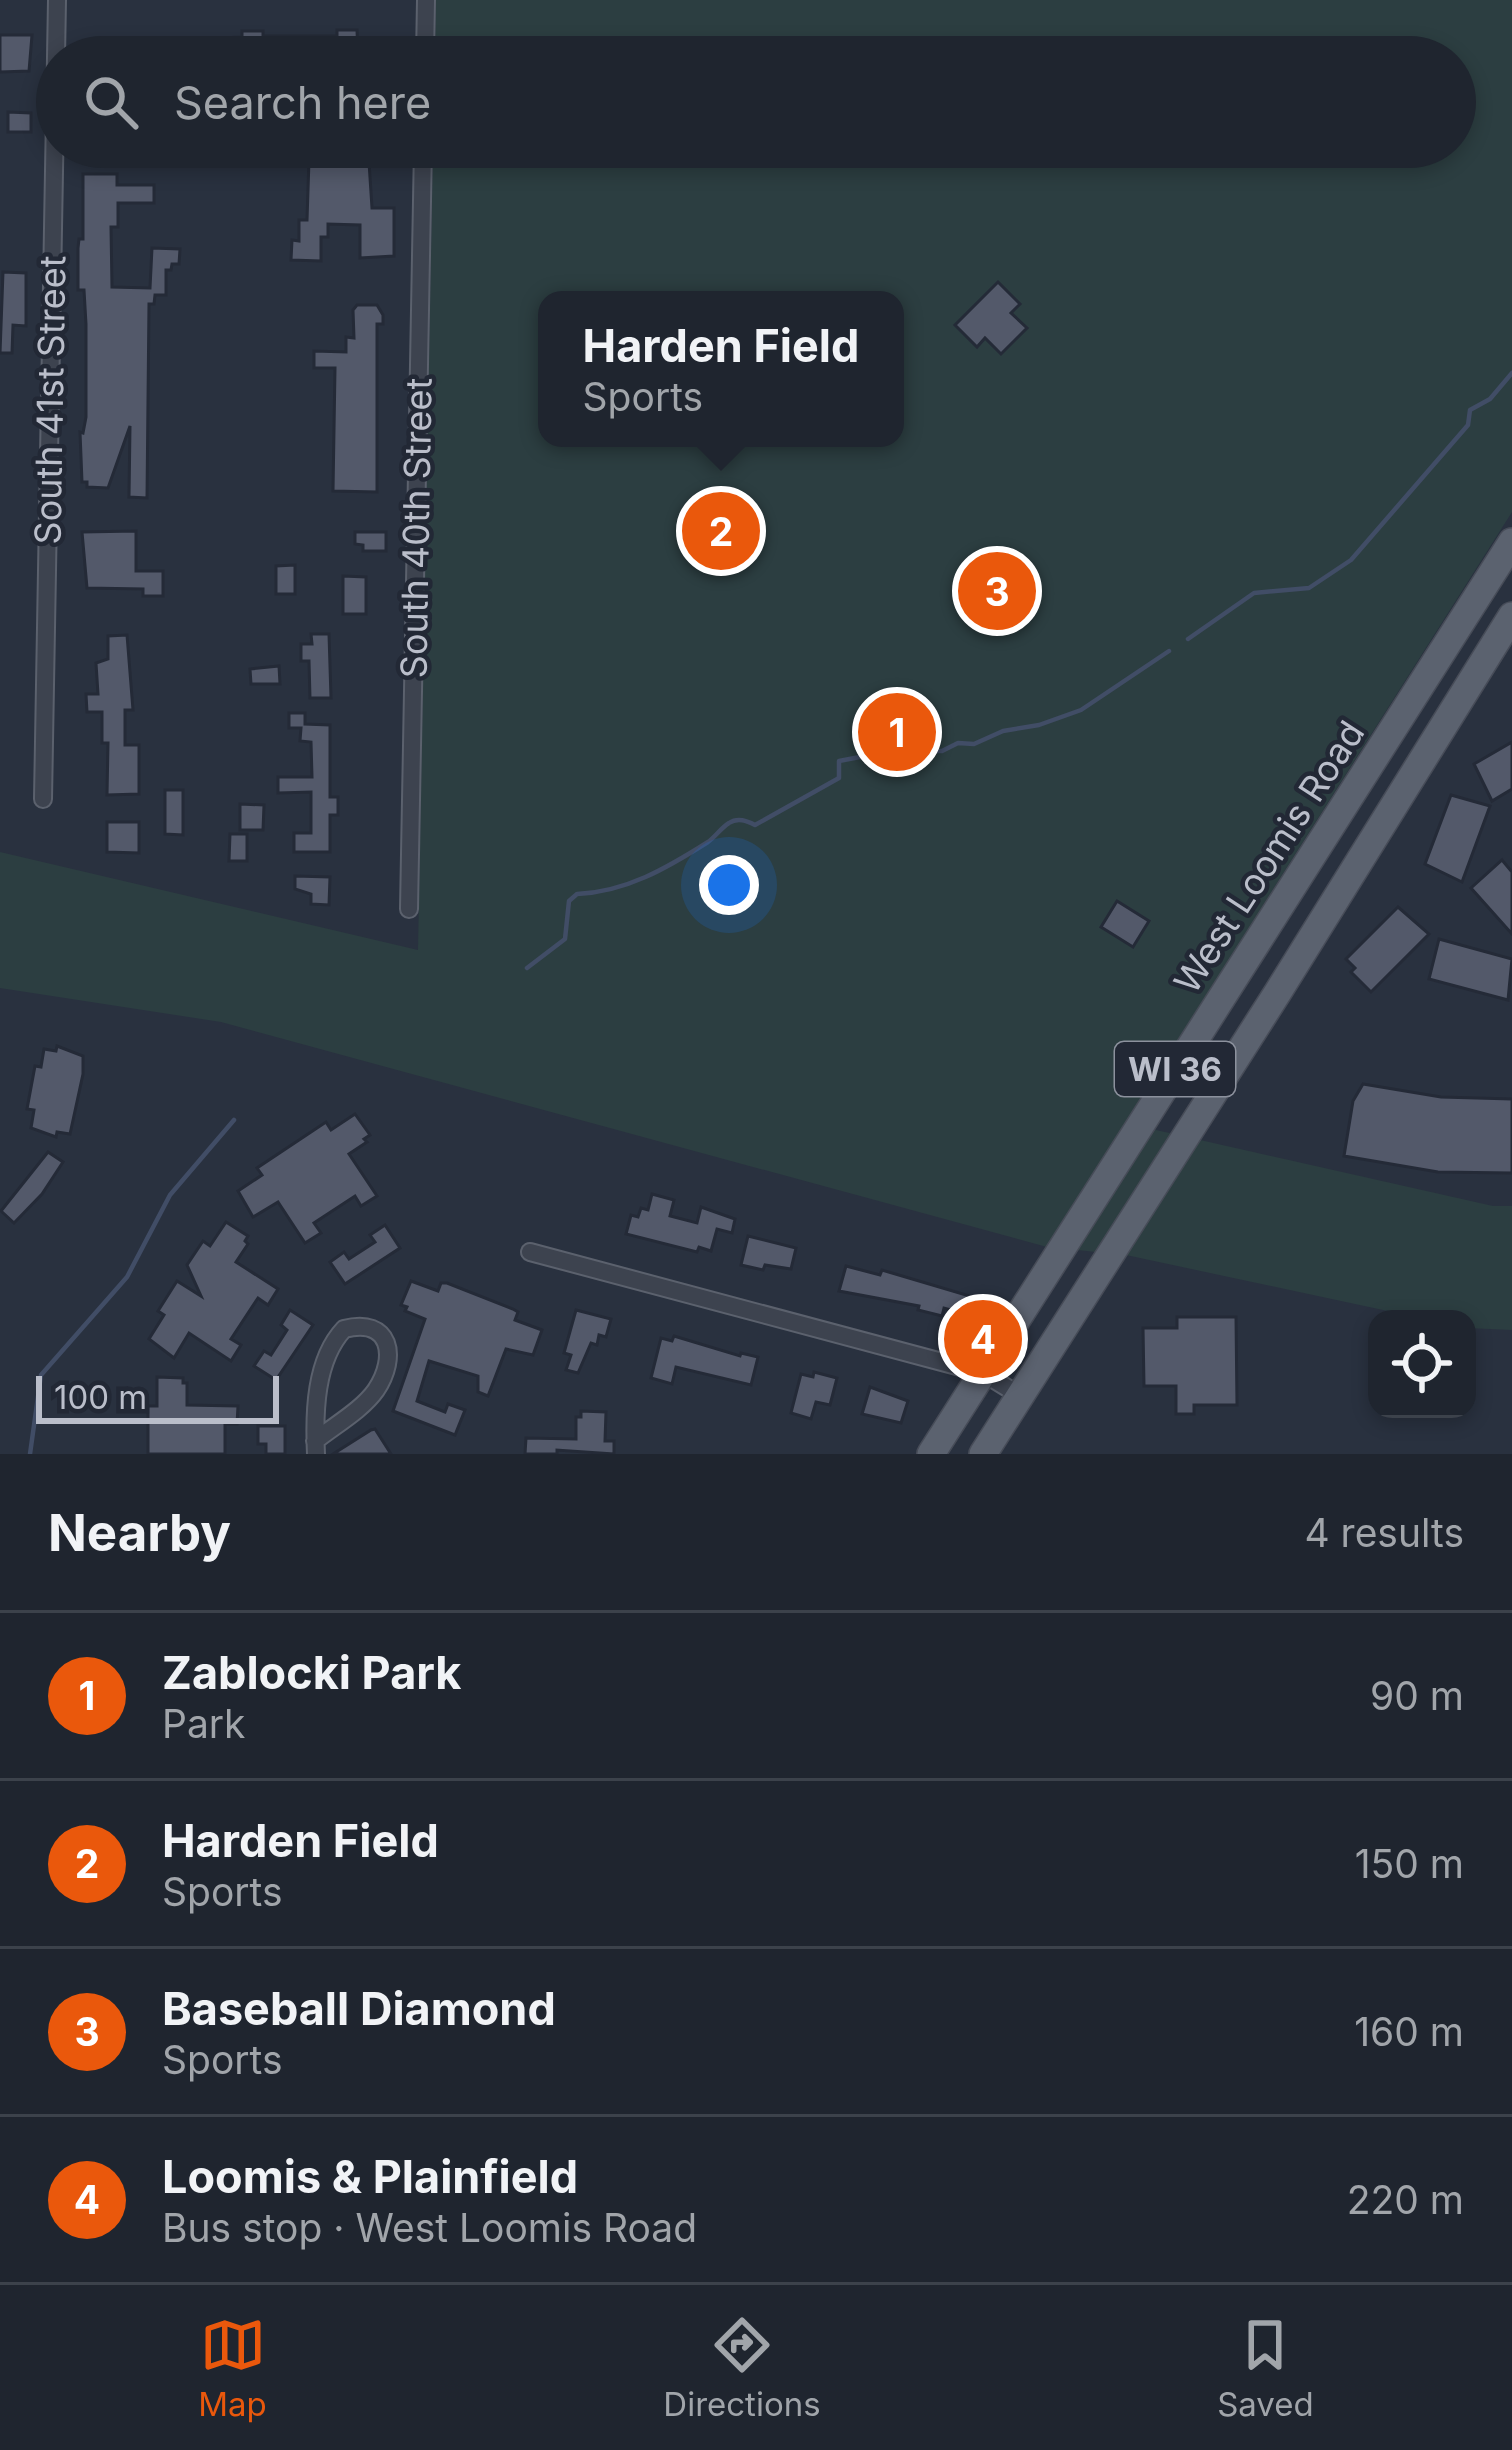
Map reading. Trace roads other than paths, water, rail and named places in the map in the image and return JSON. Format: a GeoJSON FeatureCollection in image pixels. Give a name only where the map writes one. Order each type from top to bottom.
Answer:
{"type":"FeatureCollection","features":[{"type":"Feature","properties":{"kind":"main road","name":"West Loomis Road"},"geometry":{"type":"LineString","coordinates":[[931,1454],[1512,542]]}},
{"type":"Feature","properties":{"kind":"main road","name":"West Loomis Road"},"geometry":{"type":"LineString","coordinates":[[982,1454],[1512,616]]}},
{"type":"Feature","properties":{"kind":"main road"},"geometry":{"type":"LineString","coordinates":[[1238,969],[1278,992]]}},
{"type":"Feature","properties":{"kind":"street","name":"South 41st Street"},"geometry":{"type":"LineString","coordinates":[[56,36],[57,0]]}},
{"type":"Feature","properties":{"kind":"street"},"geometry":{"type":"LineString","coordinates":[[425,36],[426,0]]}},
{"type":"Feature","properties":{"kind":"street","name":"South 41st Street"},"geometry":{"type":"LineString","coordinates":[[44,799],[54,168]]}},
{"type":"Feature","properties":{"kind":"street","name":"South 40th Street"},"geometry":{"type":"LineString","coordinates":[[410,909],[423,168]]}},
{"type":"Feature","properties":{"kind":"street"},"geometry":{"type":"LineString","coordinates":[[530,1252],[983,1373],[1019,1395]]}},
{"type":"Feature","properties":{"kind":"street"},"geometry":{"type":"LineString","coordinates":[[371,1326],[387,1344],[385,1370],[376,1390],[315,1447],[319,1387],[334,1340],[344,1329],[371,1326]]}},
{"type":"Feature","properties":{"kind":"waterway"},"geometry":{"type":"LineString","coordinates":[[1188,639],[1254,593],[1309,588],[1351,560],[1468,425],[1470,410],[1490,399],[1512,373]]}},
{"type":"Feature","properties":{"kind":"waterway"},"geometry":{"type":"LineString","coordinates":[[527,968],[565,939],[569,901],[577,894],[646,877],[708,842],[732,821],[755,825],[839,778],[839,761],[865,756],[883,763],[905,751],[942,751],[1039,725],[1081,710],[1169,651]]}},
{"type":"Feature","properties":{"kind":"waterway"},"geometry":{"type":"LineString","coordinates":[[30,1454],[41,1375],[127,1277],[170,1195],[234,1120]]}},
{"type":"Feature","properties":{"kind":"place","name":"Harden Field"},"geometry":{"type":"Point","coordinates":[721,531]}},
{"type":"Feature","properties":{"kind":"place","name":"Baseball Diamond"},"geometry":{"type":"Point","coordinates":[997,591]}},
{"type":"Feature","properties":{"kind":"place","name":"Zablocki Park"},"geometry":{"type":"Point","coordinates":[897,732]}},
{"type":"Feature","properties":{"kind":"place","name":"Loomis & Plainfield"},"geometry":{"type":"Point","coordinates":[983,1339]}}]}
